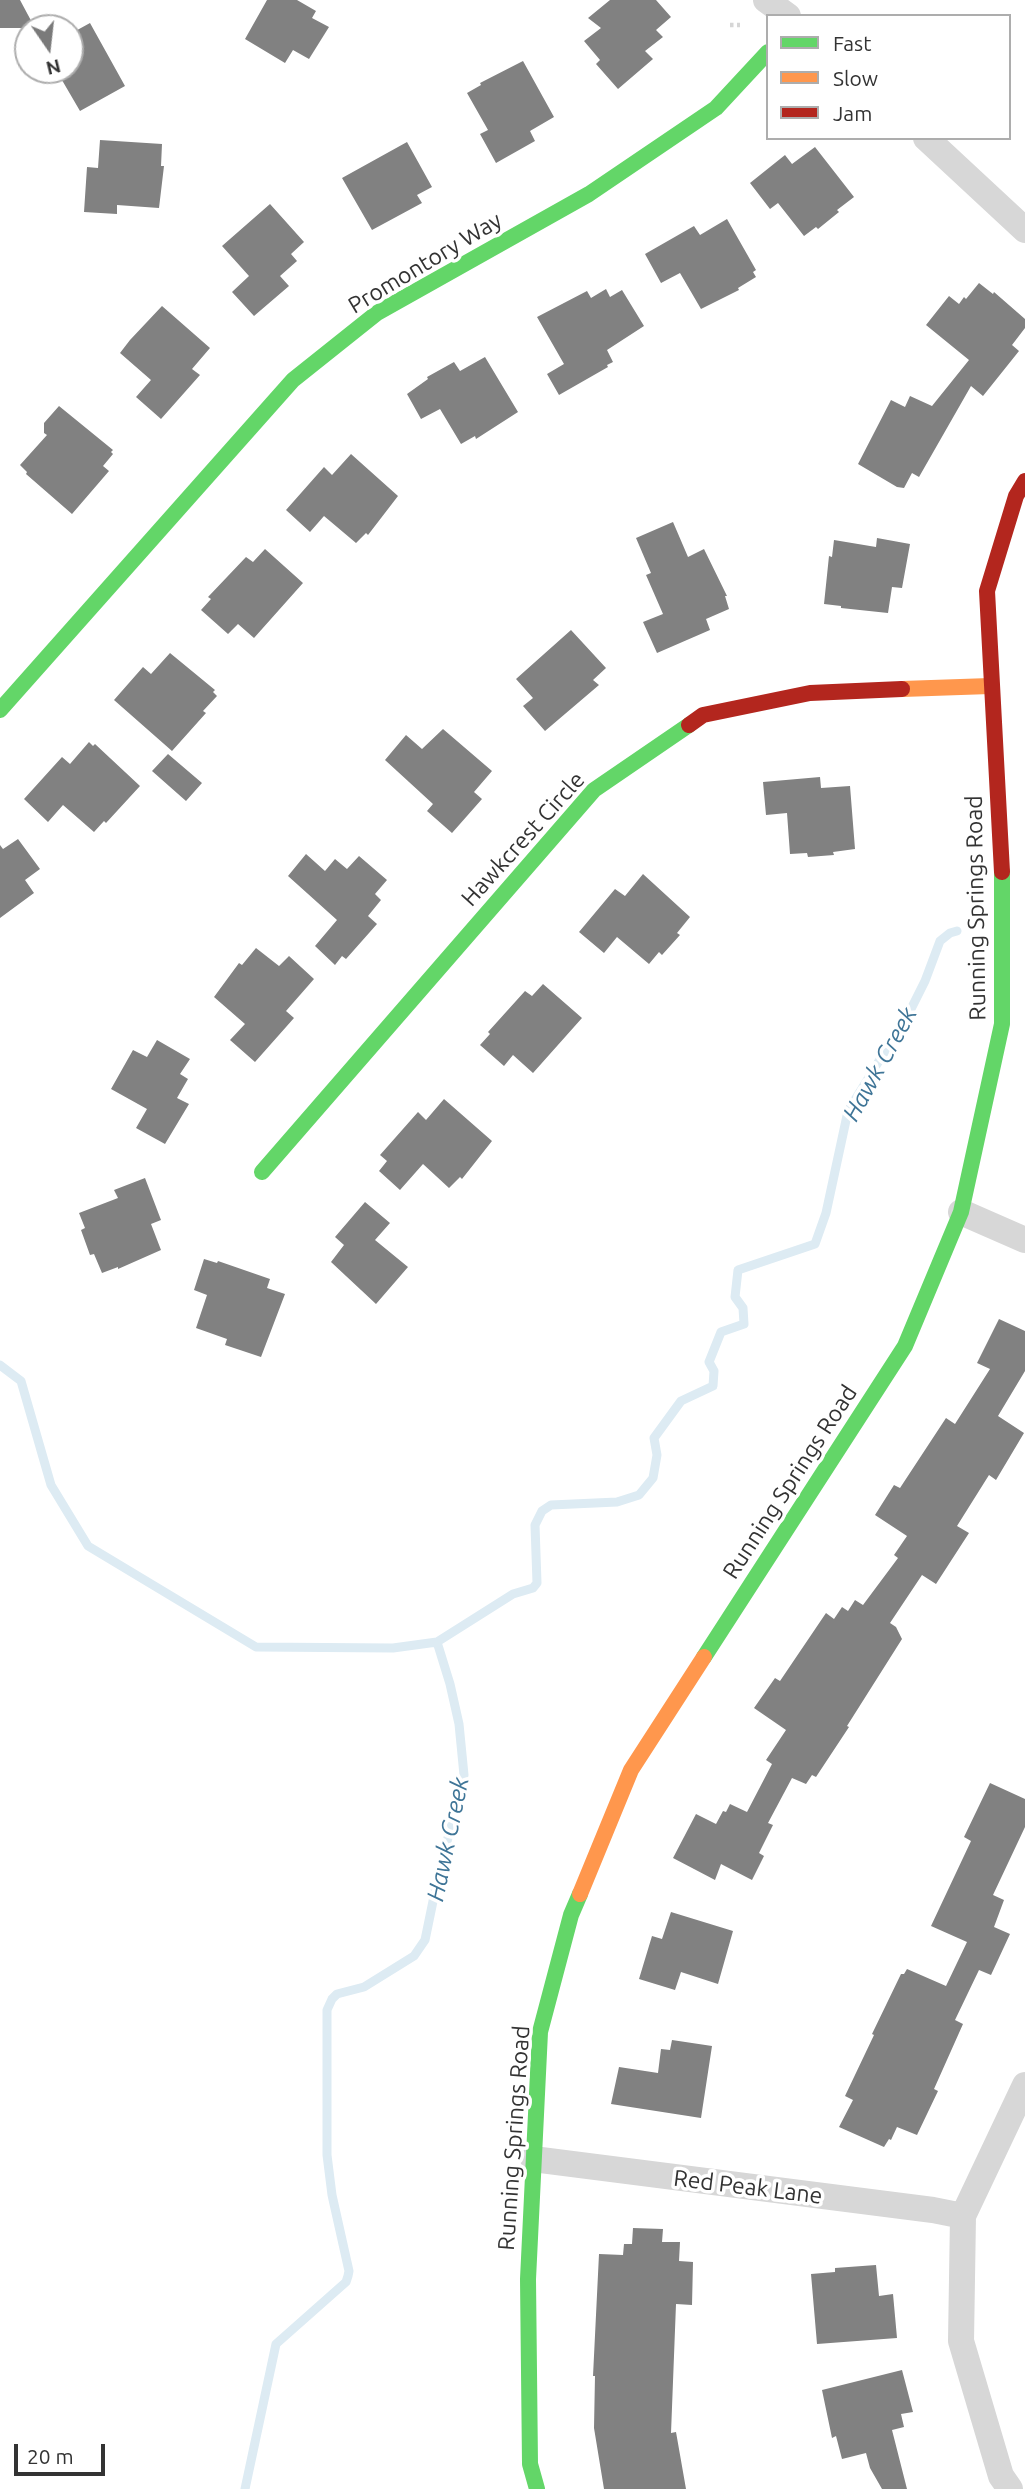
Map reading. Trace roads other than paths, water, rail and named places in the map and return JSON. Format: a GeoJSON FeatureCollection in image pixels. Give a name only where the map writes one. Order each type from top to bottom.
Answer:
{"type":"FeatureCollection","features":[{"type":"Feature","properties":{"kind":"street"},"geometry":{"type":"LineString","coordinates":[[766,0],[785,14]]}},
{"type":"Feature","properties":{"kind":"street","name":"Promontory Way"},"geometry":{"type":"LineString","coordinates":[[0,710],[293,380],[377,313],[590,194],[716,108],[766,54]]}},
{"type":"Feature","properties":{"kind":"street"},"geometry":{"type":"LineString","coordinates":[[928,140],[1025,230]]}},
{"type":"Feature","properties":{"kind":"street","name":"Running Springs Road"},"geometry":{"type":"LineString","coordinates":[[537,2489],[530,2464],[528,2279],[540,2032],[571,1916],[631,1770],[905,1346],[961,1212],[1002,1024],[1002,869],[990,686],[987,591],[1016,496],[1025,481]]}},
{"type":"Feature","properties":{"kind":"street","name":"Hawkcrest Circle"},"geometry":{"type":"LineString","coordinates":[[262,1172],[594,790],[703,715],[810,693],[990,686]]}},
{"type":"Feature","properties":{"kind":"street"},"geometry":{"type":"LineString","coordinates":[[961,1212],[1025,1240]]}},
{"type":"Feature","properties":{"kind":"street"},"geometry":{"type":"LineString","coordinates":[[1010,2489],[1001,2476],[961,2341],[963,2216],[1025,2085]]}},
{"type":"Feature","properties":{"kind":"street","name":"Red Peak Lane"},"geometry":{"type":"LineString","coordinates":[[533,2159],[963,2216]]}},
{"type":"Feature","properties":{"kind":"waterway","name":"Hawk Creek"},"geometry":{"type":"LineString","coordinates":[[245,2489],[276,2344],[346,2282],[349,2271],[332,2195],[327,2155],[327,2010],[337,1994],[364,1987],[414,1956],[425,1940],[464,1775],[459,1724],[437,1642],[513,1594],[533,1588],[537,1583],[535,1525],[542,1511],[551,1505],[617,1502],[639,1495],[653,1478],[657,1455],[654,1438],[681,1401],[713,1386],[714,1371],[709,1362],[721,1332],[744,1324],[743,1308],[735,1297],[738,1270],[815,1244],[826,1213],[848,1111],[910,1011],[940,941],[957,931]]}},
{"type":"Feature","properties":{"kind":"waterway"},"geometry":{"type":"LineString","coordinates":[[0,1365],[21,1381],[51,1485],[88,1546],[256,1647],[393,1648],[437,1642]]}}]}
